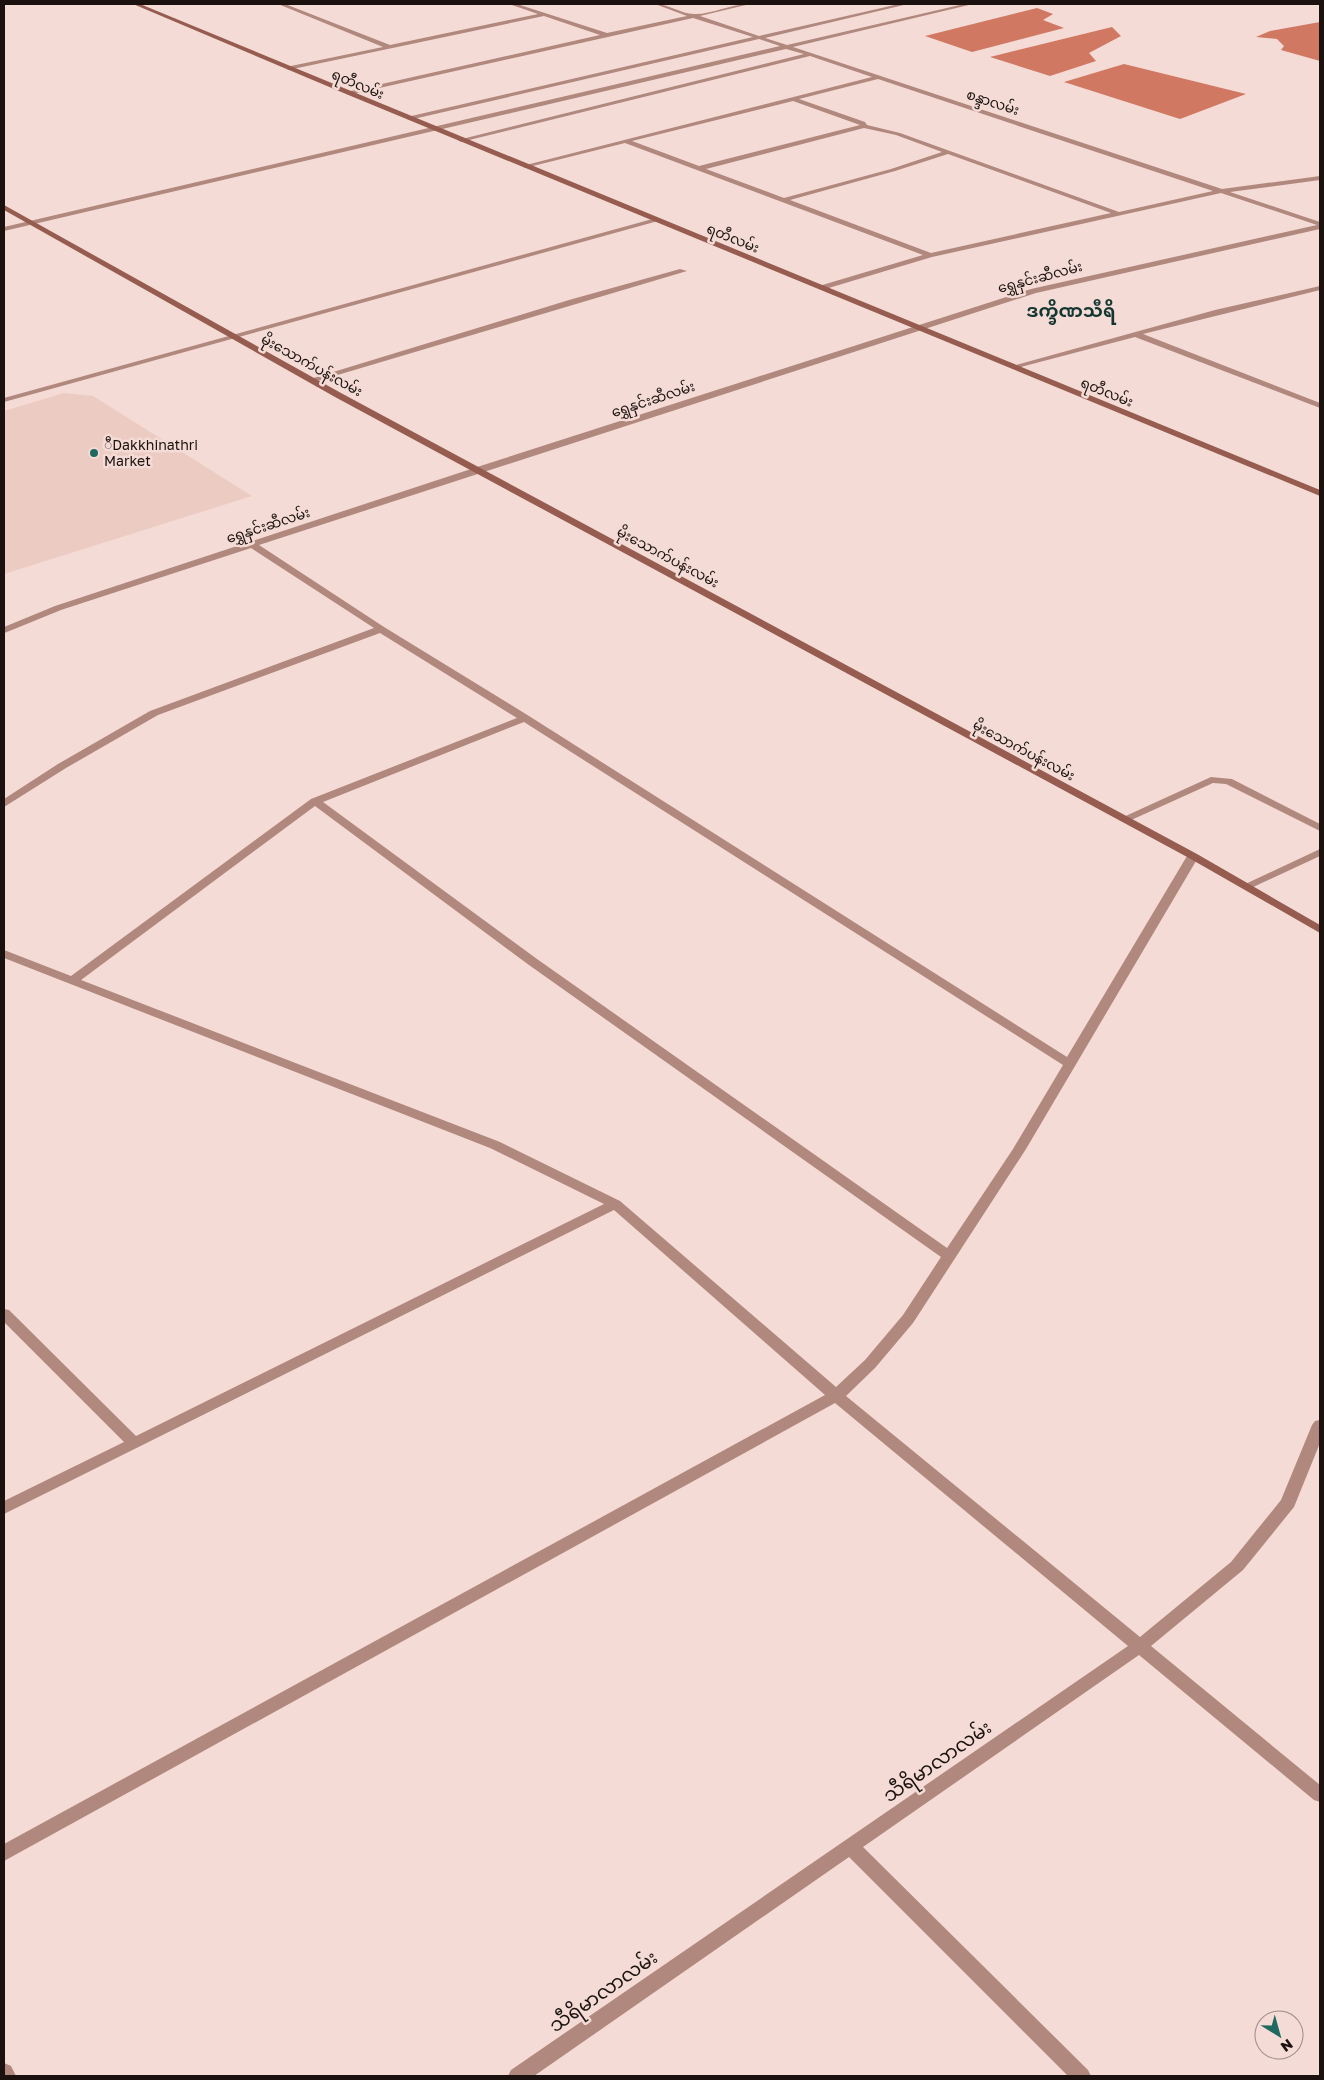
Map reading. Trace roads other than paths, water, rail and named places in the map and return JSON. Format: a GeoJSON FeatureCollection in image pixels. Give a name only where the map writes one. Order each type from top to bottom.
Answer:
{"type":"FeatureCollection","features":[{"type":"Feature","properties":{"kind":"street","name":"ရတီလမ်း"},"geometry":{"type":"LineString","coordinates":[[136,4],[461,140],[1320,493]]}},
{"type":"Feature","properties":{"kind":"street"},"geometry":{"type":"LineString","coordinates":[[285,4],[389,47]]}},
{"type":"Feature","properties":{"kind":"street"},"geometry":{"type":"LineString","coordinates":[[512,4],[606,35]]}},
{"type":"Feature","properties":{"kind":"street","name":"စန္ဒာလမ်း"},"geometry":{"type":"LineString","coordinates":[[658,4],[789,46],[1320,225]]}},
{"type":"Feature","properties":{"kind":"street"},"geometry":{"type":"LineString","coordinates":[[348,93],[747,4]]}},
{"type":"Feature","properties":{"kind":"street"},"geometry":{"type":"LineString","coordinates":[[409,118],[905,4]]}},
{"type":"Feature","properties":{"kind":"street"},"geometry":{"type":"LineString","coordinates":[[4,229],[970,4]]}},
{"type":"Feature","properties":{"kind":"street"},"geometry":{"type":"LineString","coordinates":[[288,68],[543,15]]}},
{"type":"Feature","properties":{"kind":"street"},"geometry":{"type":"LineString","coordinates":[[461,140],[812,54]]}},
{"type":"Feature","properties":{"kind":"street"},"geometry":{"type":"LineString","coordinates":[[525,166],[880,77]]}},
{"type":"Feature","properties":{"kind":"street"},"geometry":{"type":"LineString","coordinates":[[794,99],[863,123],[864,126]]}},
{"type":"Feature","properties":{"kind":"street"},"geometry":{"type":"LineString","coordinates":[[700,168],[864,126],[898,134],[1119,214]]}},
{"type":"Feature","properties":{"kind":"street"},"geometry":{"type":"LineString","coordinates":[[626,141],[930,255]]}},
{"type":"Feature","properties":{"kind":"street"},"geometry":{"type":"LineString","coordinates":[[784,200],[893,170],[948,152]]}},
{"type":"Feature","properties":{"kind":"street"},"geometry":{"type":"LineString","coordinates":[[822,288],[930,255],[1222,191],[1320,178]]}},
{"type":"Feature","properties":{"kind":"street","name":"မိုးသောက်ပန်းလမ်း"},"geometry":{"type":"LineString","coordinates":[[5,208],[311,380],[1193,856],[1320,930]]}},
{"type":"Feature","properties":{"kind":"street"},"geometry":{"type":"LineString","coordinates":[[4,400],[656,220]]}},
{"type":"Feature","properties":{"kind":"street","name":"ရွှေနှင်းဆီလမ်း"},"geometry":{"type":"LineString","coordinates":[[4,630],[58,608],[1034,290],[1320,225]]}},
{"type":"Feature","properties":{"kind":"street"},"geometry":{"type":"LineString","coordinates":[[311,380],[563,304],[683,271]]}},
{"type":"Feature","properties":{"kind":"street"},"geometry":{"type":"LineString","coordinates":[[1013,367],[1218,312],[1320,288]]}},
{"type":"Feature","properties":{"kind":"street"},"geometry":{"type":"LineString","coordinates":[[1135,334],[1320,406]]}},
{"type":"Feature","properties":{"kind":"street"},"geometry":{"type":"LineString","coordinates":[[253,544],[381,629],[525,718],[1070,1064]]}},
{"type":"Feature","properties":{"kind":"street"},"geometry":{"type":"LineString","coordinates":[[4,804],[62,766],[154,713],[381,629]]}},
{"type":"Feature","properties":{"kind":"street"},"geometry":{"type":"LineString","coordinates":[[72,981],[315,801],[525,718]]}},
{"type":"Feature","properties":{"kind":"street"},"geometry":{"type":"LineString","coordinates":[[1125,819],[1210,780],[1228,781],[1320,828]]}},
{"type":"Feature","properties":{"kind":"street"},"geometry":{"type":"LineString","coordinates":[[315,801],[532,962],[949,1256]]}},
{"type":"Feature","properties":{"kind":"street"},"geometry":{"type":"LineString","coordinates":[[1247,886],[1320,852]]}},
{"type":"Feature","properties":{"kind":"street"},"geometry":{"type":"LineString","coordinates":[[4,1853],[836,1396],[870,1364],[908,1318],[949,1256],[1019,1149],[1193,856]]}},
{"type":"Feature","properties":{"kind":"street"},"geometry":{"type":"LineString","coordinates":[[4,954],[495,1145],[615,1204],[836,1396],[1320,1795]]}},
{"type":"Feature","properties":{"kind":"street"},"geometry":{"type":"LineString","coordinates":[[4,1508],[615,1204]]}},
{"type":"Feature","properties":{"kind":"street"},"geometry":{"type":"LineString","coordinates":[[4,1314],[134,1443]]}},
{"type":"Feature","properties":{"kind":"street","name":"သီရိမာလာလမ်း"},"geometry":{"type":"LineString","coordinates":[[518,2076],[1140,1646],[1237,1566],[1288,1503],[1320,1425]]}},
{"type":"Feature","properties":{"kind":"street"},"geometry":{"type":"LineString","coordinates":[[850,1847],[1081,2076]]}},
{"type":"Feature","properties":{"kind":"street"},"geometry":{"type":"LineString","coordinates":[[4,2072],[6,2076]]}},
{"type":"Feature","properties":{"kind":"place","name":"ီDakkhinathri Market"},"geometry":{"type":"Point","coordinates":[94,453]}},
{"type":"Feature","properties":{"kind":"district","name":"ဒက္ခိဏသီရိ"},"geometry":{"type":"Point","coordinates":[1071,311]}}]}
